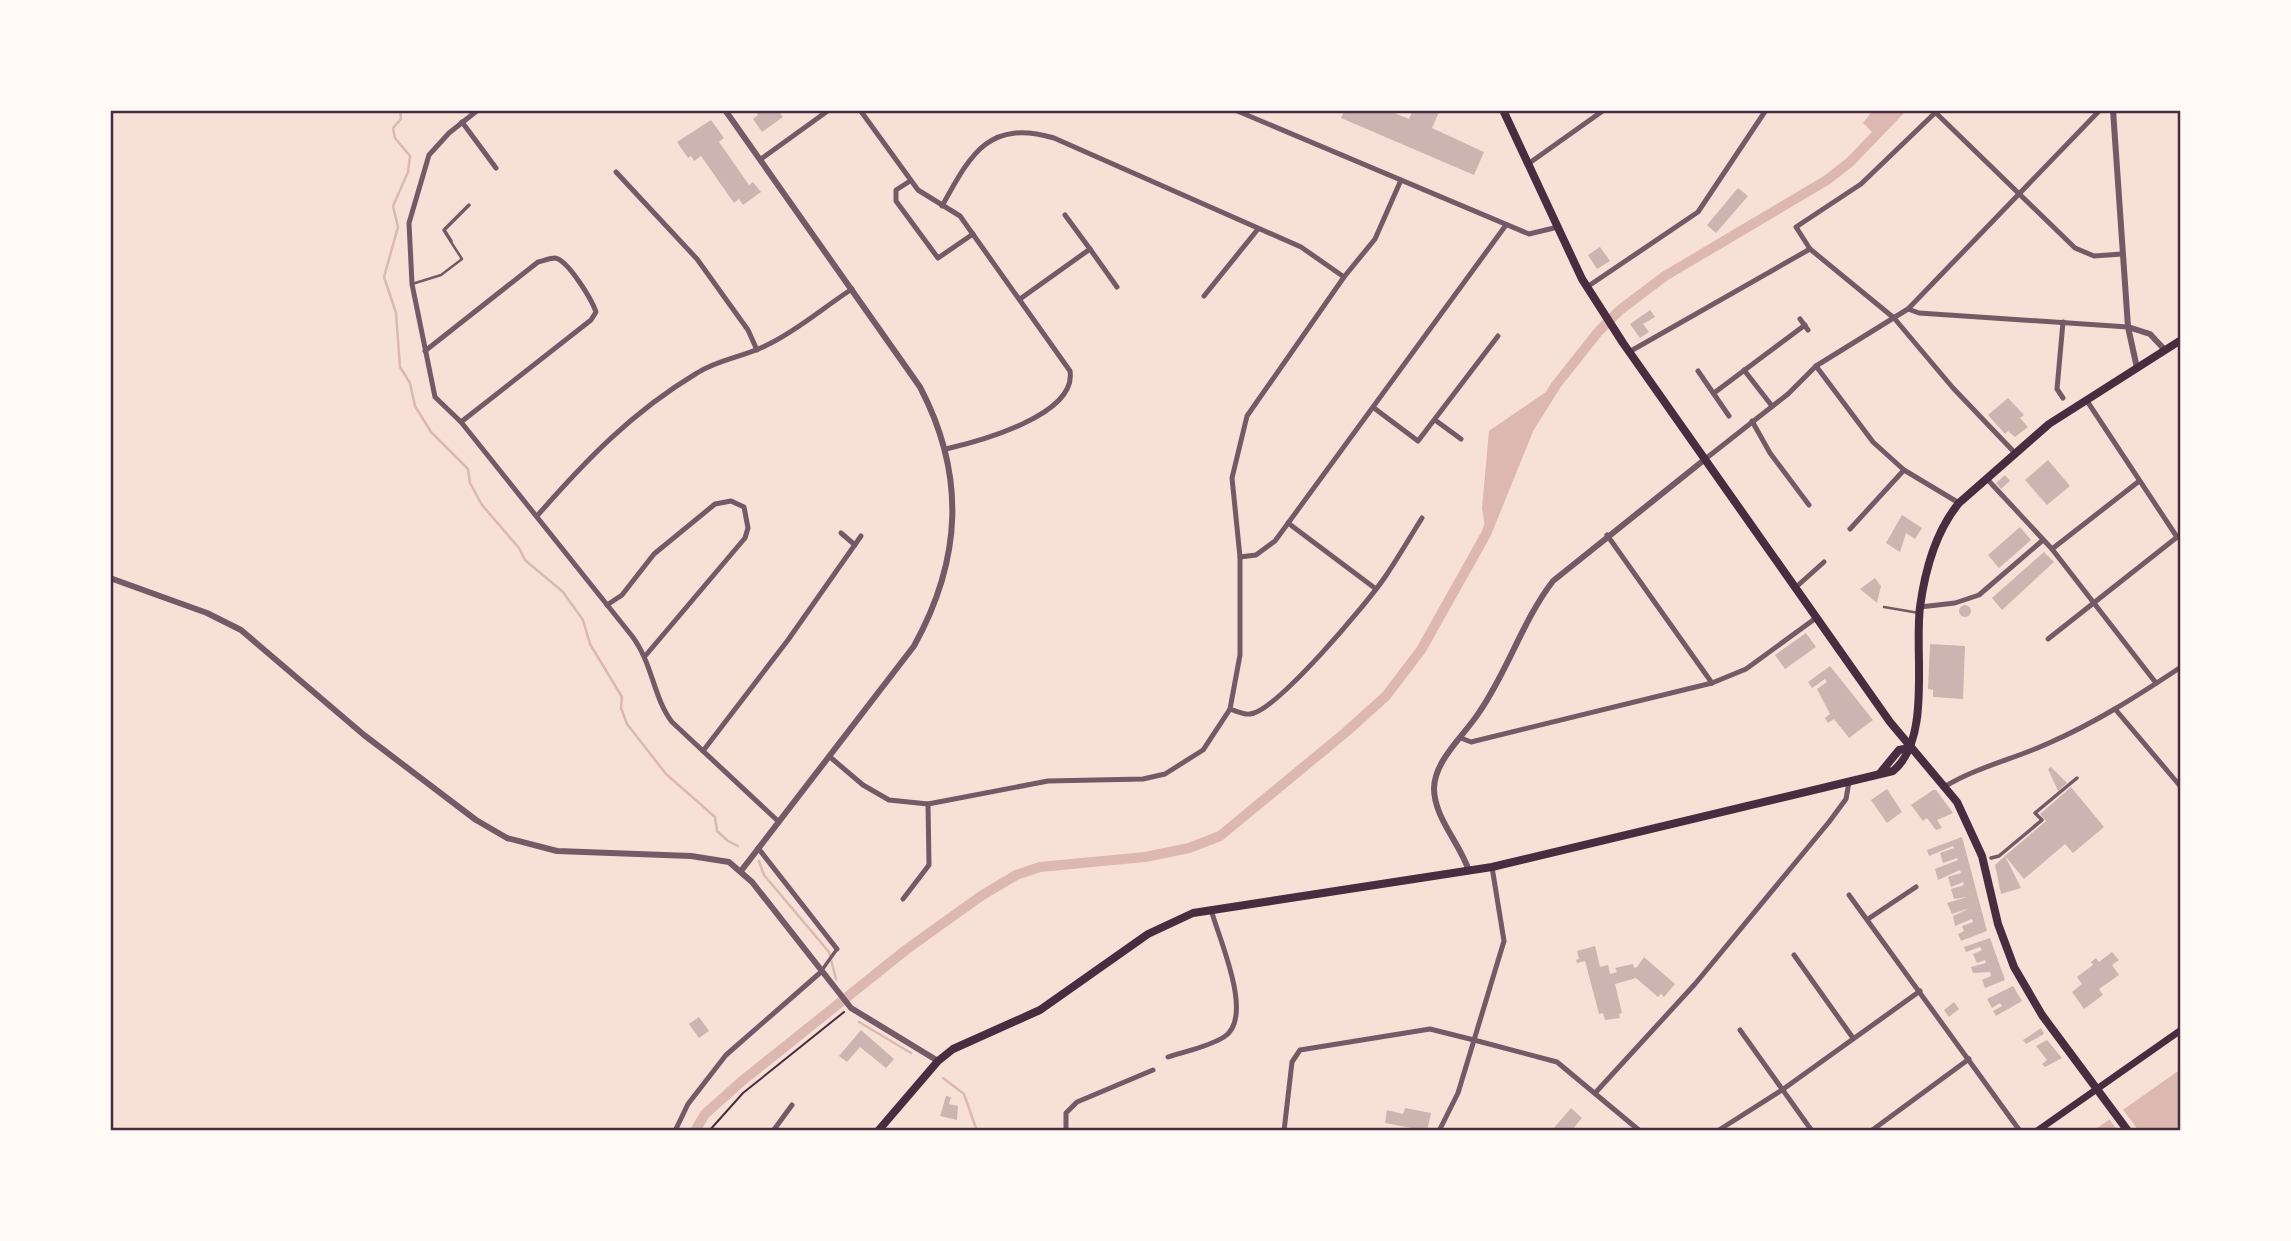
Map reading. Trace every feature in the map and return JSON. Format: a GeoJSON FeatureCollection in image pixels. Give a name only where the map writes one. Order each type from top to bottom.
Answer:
{"type":"FeatureCollection","features":[{"type":"Feature","properties":{"kind":"main road"},"geometry":{"type":"LineString","coordinates":[[1503,110],[1587,287],[1615,332],[1909,748],[1957,802],[1984,860],[1998,924],[2014,967],[2042,1015],[2128,1131]]}},
{"type":"Feature","properties":{"kind":"main road"},"geometry":{"type":"LineString","coordinates":[[1909,748],[1916,716],[1920,610],[1934,548],[1948,518],[1959,503],[2049,424],[2181,340]]}},
{"type":"Feature","properties":{"kind":"main road"},"geometry":{"type":"LineString","coordinates":[[878,1131],[938,1061],[967,1042],[1040,1010],[1162,925],[1211,909],[1492,867],[1849,782],[1881,772],[1899,750],[1909,748]]}},
{"type":"Feature","properties":{"kind":"main road"},"geometry":{"type":"LineString","coordinates":[[2037,1131],[2096,1087],[2181,1030]]}},
{"type":"Feature","properties":{"kind":"street"},"geometry":{"type":"LineString","coordinates":[[478,110],[429,155],[409,223],[412,284],[435,397],[461,422],[646,655],[666,714],[779,822]]}},
{"type":"Feature","properties":{"kind":"street"},"geometry":{"type":"LineString","coordinates":[[725,110],[920,387],[936,419],[946,449],[953,491],[953,529],[929,618],[897,672],[741,871]]}},
{"type":"Feature","properties":{"kind":"street"},"geometry":{"type":"LineString","coordinates":[[761,159],[829,110]]}},
{"type":"Feature","properties":{"kind":"street"},"geometry":{"type":"LineString","coordinates":[[860,110],[910,181],[929,199],[960,216],[1070,371],[1072,383],[1066,393],[1019,428],[946,449]]}},
{"type":"Feature","properties":{"kind":"street"},"geometry":{"type":"LineString","coordinates":[[1235,110],[1529,234],[1558,227]]}},
{"type":"Feature","properties":{"kind":"street"},"geometry":{"type":"LineString","coordinates":[[1528,164],[1604,110]]}},
{"type":"Feature","properties":{"kind":"street"},"geometry":{"type":"LineString","coordinates":[[1587,287],[1698,212],[1766,110]]}},
{"type":"Feature","properties":{"kind":"street"},"geometry":{"type":"LineString","coordinates":[[1469,871],[1441,815],[1434,790],[1438,771],[1498,682],[1545,591],[1562,572],[1772,406],[1816,366],[1908,309],[2100,110]]}},
{"type":"Feature","properties":{"kind":"street"},"geometry":{"type":"LineString","coordinates":[[2113,110],[2127,327],[2137,368]]}},
{"type":"Feature","properties":{"kind":"street"},"geometry":{"type":"LineString","coordinates":[[2015,453],[1953,388],[1894,318],[1810,249],[1796,227],[1861,184],[1937,112],[2018,194],[2081,251],[2094,256],[2122,254]]}},
{"type":"Feature","properties":{"kind":"street"},"geometry":{"type":"LineString","coordinates":[[463,122],[496,168]]}},
{"type":"Feature","properties":{"kind":"street"},"geometry":{"type":"LineString","coordinates":[[942,206],[969,157],[988,141],[1011,132],[1031,132],[1054,138],[1309,252],[1344,276]]}},
{"type":"Feature","properties":{"kind":"street"},"geometry":{"type":"LineString","coordinates":[[616,172],[697,259],[748,330],[757,350]]}},
{"type":"Feature","properties":{"kind":"street"},"geometry":{"type":"LineString","coordinates":[[830,757],[863,785],[890,800],[928,804],[1048,781],[1143,779],[1165,774],[1203,750],[1230,709],[1240,655],[1240,557],[1232,478],[1247,415],[1344,276],[1375,239],[1401,180]]}},
{"type":"Feature","properties":{"kind":"street"},"geometry":{"type":"LineString","coordinates":[[910,181],[896,190],[897,201],[938,258],[973,233]]}},
{"type":"Feature","properties":{"kind":"street"},"geometry":{"type":"LineString","coordinates":[[451,241],[444,230],[469,205]]}},
{"type":"Feature","properties":{"kind":"street"},"geometry":{"type":"LineString","coordinates":[[1065,215],[1117,287]]}},
{"type":"Feature","properties":{"kind":"street"},"geometry":{"type":"LineString","coordinates":[[1240,557],[1264,551],[1287,523],[1506,225]]}},
{"type":"Feature","properties":{"kind":"street"},"geometry":{"type":"LineString","coordinates":[[1204,296],[1258,229]]}},
{"type":"Feature","properties":{"kind":"street"},"geometry":{"type":"LineString","coordinates":[[1020,299],[1090,249]]}},
{"type":"Feature","properties":{"kind":"street"},"geometry":{"type":"LineString","coordinates":[[1629,352],[1810,249]]}},
{"type":"Feature","properties":{"kind":"street"},"geometry":{"type":"LineString","coordinates":[[425,351],[538,262],[554,258],[562,262],[592,300],[596,312],[591,320],[461,422]]}},
{"type":"Feature","properties":{"kind":"street"},"geometry":{"type":"LineString","coordinates":[[537,516],[600,446],[659,399],[714,363],[757,350],[780,338],[852,289]]}},
{"type":"Feature","properties":{"kind":"street"},"geometry":{"type":"LineString","coordinates":[[1908,309],[1919,313],[2127,327],[2150,334],[2164,349]]}},
{"type":"Feature","properties":{"kind":"street"},"geometry":{"type":"LineString","coordinates":[[1714,393],[1806,328],[1800,318]]}},
{"type":"Feature","properties":{"kind":"street"},"geometry":{"type":"LineString","coordinates":[[2063,322],[2057,389],[2063,398]]}},
{"type":"Feature","properties":{"kind":"street"},"geometry":{"type":"LineString","coordinates":[[1374,408],[1418,441],[1498,336]]}},
{"type":"Feature","properties":{"kind":"street"},"geometry":{"type":"LineString","coordinates":[[1816,366],[1873,442],[1904,470],[1959,503]]}},
{"type":"Feature","properties":{"kind":"street"},"geometry":{"type":"LineString","coordinates":[[1744,370],[1772,406]]}},
{"type":"Feature","properties":{"kind":"street"},"geometry":{"type":"LineString","coordinates":[[1698,372],[1730,416]]}},
{"type":"Feature","properties":{"kind":"street"},"geometry":{"type":"LineString","coordinates":[[2048,639],[2179,536],[2138,482],[2087,401]]}},
{"type":"Feature","properties":{"kind":"street"},"geometry":{"type":"LineString","coordinates":[[1435,420],[1461,439]]}},
{"type":"Feature","properties":{"kind":"street"},"geometry":{"type":"LineString","coordinates":[[1752,421],[1770,453],[1809,505]]}},
{"type":"Feature","properties":{"kind":"street"},"geometry":{"type":"LineString","coordinates":[[1850,529],[1904,470]]}},
{"type":"Feature","properties":{"kind":"street"},"geometry":{"type":"LineString","coordinates":[[1987,479],[2052,549],[2156,683]]}},
{"type":"Feature","properties":{"kind":"street"},"geometry":{"type":"LineString","coordinates":[[2052,549],[2138,482]]}},
{"type":"Feature","properties":{"kind":"street"},"geometry":{"type":"LineString","coordinates":[[607,605],[622,595],[654,554],[715,504],[731,500],[744,507],[748,528],[745,538],[646,655]]}},
{"type":"Feature","properties":{"kind":"street"},"geometry":{"type":"LineString","coordinates":[[1230,709],[1249,715],[1272,701],[1341,632],[1376,589],[1422,518]]}},
{"type":"Feature","properties":{"kind":"street"},"geometry":{"type":"LineString","coordinates":[[1287,523],[1376,589]]}},
{"type":"Feature","properties":{"kind":"street"},"geometry":{"type":"LineString","coordinates":[[841,533],[855,545]]}},
{"type":"Feature","properties":{"kind":"street"},"geometry":{"type":"LineString","coordinates":[[1607,535],[1712,683]]}},
{"type":"Feature","properties":{"kind":"street"},"geometry":{"type":"LineString","coordinates":[[703,751],[788,640],[861,536]]}},
{"type":"Feature","properties":{"kind":"street"},"geometry":{"type":"LineString","coordinates":[[1920,610],[1979,595],[2043,540]]}},
{"type":"Feature","properties":{"kind":"street"},"geometry":{"type":"LineString","coordinates":[[1795,588],[1824,562]]}},
{"type":"Feature","properties":{"kind":"street"},"geometry":{"type":"LineString","coordinates":[[110,578],[207,613],[241,630],[364,735],[476,820],[507,838],[533,847],[575,853],[713,858],[729,862],[741,871],[821,972],[857,1012],[938,1061]]}},
{"type":"Feature","properties":{"kind":"street"},"geometry":{"type":"LineString","coordinates":[[1461,738],[1471,742],[1712,683],[1746,669],[1816,618]]}},
{"type":"Feature","properties":{"kind":"street"},"geometry":{"type":"LineString","coordinates":[[1944,787],[1980,768],[2045,745],[2115,709],[2181,667]]}},
{"type":"Feature","properties":{"kind":"street"},"geometry":{"type":"LineString","coordinates":[[2115,709],[2181,788]]}},
{"type":"Feature","properties":{"kind":"street"},"geometry":{"type":"LineString","coordinates":[[1991,858],[1998,856],[2042,820],[2035,813],[2077,778]]}},
{"type":"Feature","properties":{"kind":"street"},"geometry":{"type":"LineString","coordinates":[[1597,1092],[1686,994],[1829,822],[1846,799],[1849,782]]}},
{"type":"Feature","properties":{"kind":"street"},"geometry":{"type":"LineString","coordinates":[[903,900],[929,864],[928,804]]}},
{"type":"Feature","properties":{"kind":"street"},"geometry":{"type":"LineString","coordinates":[[675,1131],[688,1104],[726,1055],[821,972],[837,949],[758,848]]}},
{"type":"Feature","properties":{"kind":"street"},"geometry":{"type":"LineString","coordinates":[[1439,1131],[1458,1093],[1504,941],[1492,867]]}},
{"type":"Feature","properties":{"kind":"street"},"geometry":{"type":"LineString","coordinates":[[1868,919],[1916,887]]}},
{"type":"Feature","properties":{"kind":"street"},"geometry":{"type":"LineString","coordinates":[[1849,894],[2020,1131]]}},
{"type":"Feature","properties":{"kind":"street"},"geometry":{"type":"LineString","coordinates":[[1168,1057],[1223,1038],[1233,1027],[1233,974],[1211,909]]}},
{"type":"Feature","properties":{"kind":"street"},"geometry":{"type":"LineString","coordinates":[[1794,955],[1853,1038]]}},
{"type":"Feature","properties":{"kind":"street"},"geometry":{"type":"LineString","coordinates":[[1719,1130],[1782,1090],[1920,991]]}},
{"type":"Feature","properties":{"kind":"street"},"geometry":{"type":"LineString","coordinates":[[1284,1131],[1292,1062],[1296,1053],[1304,1048],[1430,1029],[1558,1062],[1597,1092],[1640,1131]]}},
{"type":"Feature","properties":{"kind":"street"},"geometry":{"type":"LineString","coordinates":[[1740,1030],[1812,1131]]}},
{"type":"Feature","properties":{"kind":"street"},"geometry":{"type":"LineString","coordinates":[[1871,1131],[1969,1059]]}},
{"type":"Feature","properties":{"kind":"street"},"geometry":{"type":"LineString","coordinates":[[1066,1131],[1066,1113],[1077,1102],[1153,1070]]}},
{"type":"Feature","properties":{"kind":"street"},"geometry":{"type":"LineString","coordinates":[[772,1131],[792,1105]]}},
{"type":"Feature","properties":{"kind":"lane"},"geometry":{"type":"LineString","coordinates":[[412,284],[441,275],[462,259],[451,241]]}},
{"type":"Feature","properties":{"kind":"lane"},"geometry":{"type":"LineString","coordinates":[[1884,607],[1920,610]]}},
{"type":"Feature","properties":{"kind":"path"},"geometry":{"type":"LineString","coordinates":[[709,1131],[743,1093],[845,1011]]}},
{"type":"Feature","properties":{"kind":"shaded area"},"geometry":{"type":"Polygon","coordinates":[[[1873,110],[1900,110],[1876,136],[1863,123],[1873,110]]]}},
{"type":"Feature","properties":{"kind":"shaded area"},"geometry":{"type":"Polygon","coordinates":[[[1556,385],[1529,428],[1486,534],[1482,508],[1489,431],[1556,385]]]}},
{"type":"Feature","properties":{"kind":"shaded area"},"geometry":{"type":"Polygon","coordinates":[[[2181,1069],[2181,1131],[2093,1131],[2181,1069]]]}},
{"type":"Feature","properties":{"kind":"pier"},"geometry":{"type":"Polygon","coordinates":[[[2121,1107],[2139,1131],[2118,1131],[2107,1116],[2121,1107]]]}},
{"type":"Feature","properties":{"kind":"building"},"geometry":{"type":"Polygon","coordinates":[[[755,110],[778,110],[783,117],[762,132],[753,119],[758,115],[755,110]]]}},
{"type":"Feature","properties":{"kind":"building"},"geometry":{"type":"Polygon","coordinates":[[[1345,110],[1387,110],[1409,119],[1413,110],[1440,110],[1432,128],[1484,152],[1474,175],[1341,118],[1345,110]]]}},
{"type":"Feature","properties":{"kind":"building"},"geometry":{"type":"Polygon","coordinates":[[[711,120],[724,138],[719,142],[749,185],[753,182],[761,192],[743,205],[739,199],[734,203],[701,156],[694,161],[691,156],[688,158],[677,142],[711,120]]]}},
{"type":"Feature","properties":{"kind":"building"},"geometry":{"type":"Polygon","coordinates":[[[1738,188],[1748,196],[1716,233],[1707,225],[1738,188]]]}},
{"type":"Feature","properties":{"kind":"building"},"geometry":{"type":"Polygon","coordinates":[[[1600,247],[1610,261],[1597,269],[1588,255],[1600,247]]]}},
{"type":"Feature","properties":{"kind":"building"},"geometry":{"type":"Polygon","coordinates":[[[1650,310],[1655,317],[1643,324],[1649,332],[1640,338],[1630,324],[1650,310]]]}},
{"type":"Feature","properties":{"kind":"building"},"geometry":{"type":"Polygon","coordinates":[[[2008,398],[2024,415],[2020,418],[2028,427],[2015,437],[2008,431],[2005,434],[1988,415],[2008,398]]]}},
{"type":"Feature","properties":{"kind":"building"},"geometry":{"type":"Polygon","coordinates":[[[2048,460],[2070,486],[2047,505],[2025,480],[2048,460]]]}},
{"type":"Feature","properties":{"kind":"building"},"geometry":{"type":"Polygon","coordinates":[[[2005,475],[2010,481],[2001,489],[1996,483],[2005,475]]]}},
{"type":"Feature","properties":{"kind":"building"},"geometry":{"type":"Polygon","coordinates":[[[1902,515],[1922,528],[1915,539],[1906,533],[1900,552],[1886,543],[1902,515]]]}},
{"type":"Feature","properties":{"kind":"building"},"geometry":{"type":"Polygon","coordinates":[[[2020,527],[2031,540],[1999,568],[1988,555],[2020,527]]]}},
{"type":"Feature","properties":{"kind":"building"},"geometry":{"type":"Polygon","coordinates":[[[2044,552],[2054,562],[2002,610],[1992,598],[2044,552]]]}},
{"type":"Feature","properties":{"kind":"building"},"geometry":{"type":"Polygon","coordinates":[[[1875,578],[1881,586],[1877,603],[1860,589],[1875,578]]]}},
{"type":"Feature","properties":{"kind":"building"},"geometry":{"type":"Polygon","coordinates":[[[1965,605],[1971,611],[1965,617],[1959,611],[1965,605]]]}},
{"type":"Feature","properties":{"kind":"building"},"geometry":{"type":"Polygon","coordinates":[[[1806,633],[1816,647],[1785,669],[1775,655],[1806,633]]]}},
{"type":"Feature","properties":{"kind":"building"},"geometry":{"type":"Polygon","coordinates":[[[1930,644],[1965,646],[1963,699],[1933,697],[1933,690],[1928,689],[1930,644]]]}},
{"type":"Feature","properties":{"kind":"building"},"geometry":{"type":"Polygon","coordinates":[[[1830,666],[1873,720],[1849,738],[1834,719],[1828,723],[1825,718],[1830,714],[1817,689],[1827,682],[1825,679],[1812,688],[1808,682],[1830,666]]]}},
{"type":"Feature","properties":{"kind":"building"},"geometry":{"type":"Polygon","coordinates":[[[2051,767],[2067,783],[2058,791],[2048,769],[2051,767]]]}},
{"type":"Feature","properties":{"kind":"building"},"geometry":{"type":"Polygon","coordinates":[[[2071,787],[2104,827],[2073,853],[2065,844],[2024,879],[2005,856],[2046,821],[2040,814],[2071,787]]]}},
{"type":"Feature","properties":{"kind":"building"},"geometry":{"type":"Polygon","coordinates":[[[1887,789],[1902,812],[1887,823],[1871,800],[1887,789]]]}},
{"type":"Feature","properties":{"kind":"building"},"geometry":{"type":"Polygon","coordinates":[[[1936,790],[1953,813],[1937,820],[1942,828],[1936,830],[1927,818],[1923,821],[1911,805],[1936,790]]]}},
{"type":"Feature","properties":{"kind":"building"},"geometry":{"type":"Polygon","coordinates":[[[1962,837],[1987,931],[1961,941],[1958,934],[1964,931],[1962,926],[1973,922],[1972,919],[1955,926],[1953,916],[1970,908],[1952,914],[1947,903],[1967,897],[1954,899],[1951,889],[1964,885],[1963,882],[1951,887],[1948,877],[1961,873],[1960,870],[1938,880],[1935,869],[1958,860],[1957,858],[1943,863],[1940,853],[1954,848],[1953,846],[1929,856],[1927,850],[1962,837]]]}},
{"type":"Feature","properties":{"kind":"building"},"geometry":{"type":"Polygon","coordinates":[[[2005,856],[2021,888],[2001,894],[1995,865],[2005,856]]]}},
{"type":"Feature","properties":{"kind":"building"},"geometry":{"type":"Polygon","coordinates":[[[1990,938],[2005,980],[1985,988],[1982,980],[1991,976],[1990,972],[1973,973],[1971,967],[1986,963],[1985,960],[1977,963],[1973,954],[1982,950],[1980,947],[1966,952],[1964,947],[1990,938]]]}},
{"type":"Feature","properties":{"kind":"building"},"geometry":{"type":"Polygon","coordinates":[[[1595,946],[1600,967],[1608,965],[1610,974],[1617,972],[1615,968],[1633,964],[1634,968],[1637,967],[1644,957],[1675,984],[1664,997],[1661,994],[1658,997],[1636,978],[1615,984],[1622,1013],[1619,1014],[1620,1018],[1605,1020],[1603,1013],[1599,1014],[1585,961],[1577,963],[1576,960],[1579,959],[1577,951],[1595,946]]]}},
{"type":"Feature","properties":{"kind":"building"},"geometry":{"type":"Polygon","coordinates":[[[2112,952],[2119,960],[2112,965],[2119,975],[2099,989],[2103,995],[2084,1009],[2072,992],[2082,984],[2077,977],[2093,965],[2091,962],[2096,958],[2099,962],[2112,952]]]}},
{"type":"Feature","properties":{"kind":"building"},"geometry":{"type":"Polygon","coordinates":[[[2013,986],[2022,1001],[1996,1016],[1993,1011],[2002,1006],[2000,1003],[1992,1008],[1987,999],[2013,986]]]}},
{"type":"Feature","properties":{"kind":"building"},"geometry":{"type":"Polygon","coordinates":[[[1954,1002],[1959,1009],[1949,1017],[1944,1010],[1954,1002]]]}},
{"type":"Feature","properties":{"kind":"building"},"geometry":{"type":"Polygon","coordinates":[[[699,1017],[709,1031],[699,1038],[689,1024],[699,1017]]]}},
{"type":"Feature","properties":{"kind":"building"},"geometry":{"type":"Polygon","coordinates":[[[2041,1028],[2044,1034],[2026,1044],[2023,1040],[2041,1028]]]}},
{"type":"Feature","properties":{"kind":"building"},"geometry":{"type":"Polygon","coordinates":[[[861,1030],[894,1059],[886,1068],[860,1047],[847,1062],[839,1056],[861,1030]]]}},
{"type":"Feature","properties":{"kind":"building"},"geometry":{"type":"Polygon","coordinates":[[[2047,1040],[2062,1058],[2045,1067],[2042,1064],[2047,1060],[2036,1046],[2047,1040]]]}},
{"type":"Feature","properties":{"kind":"building"},"geometry":{"type":"Polygon","coordinates":[[[946,1096],[951,1097],[949,1104],[958,1106],[957,1120],[940,1116],[946,1096]]]}},
{"type":"Feature","properties":{"kind":"building"},"geometry":{"type":"Polygon","coordinates":[[[1405,1108],[1431,1113],[1427,1131],[1385,1123],[1387,1110],[1403,1114],[1405,1108]]]}},
{"type":"Feature","properties":{"kind":"building"},"geometry":{"type":"Polygon","coordinates":[[[1571,1108],[1582,1118],[1571,1131],[1555,1131],[1553,1129],[1571,1108]]]}},
{"type":"Feature","properties":{"kind":"waterway"},"geometry":{"type":"LineString","coordinates":[[400,110],[401,119],[393,128],[395,138],[410,156],[408,172],[393,206],[398,227],[384,277],[396,313],[400,367],[410,383],[415,406],[431,432],[468,469],[470,483],[482,505],[519,548],[525,560],[563,592],[583,620],[590,644],[622,697],[621,708],[627,724],[666,774],[715,817],[717,831],[738,846]]}},
{"type":"Feature","properties":{"kind":"waterway"},"geometry":{"type":"LineString","coordinates":[[695,1131],[705,1114],[742,1081],[907,949],[981,896],[1016,875],[1040,867],[1145,857],[1189,848],[1220,836],[1346,732],[1386,696],[1421,650],[1486,534],[1529,428],[1556,385],[1598,332],[1620,310],[1665,276],[1827,180],[1850,162],[1900,110]]}},
{"type":"Feature","properties":{"kind":"waterway"},"geometry":{"type":"LineString","coordinates":[[759,861],[764,875],[829,952],[836,979]]}},
{"type":"Feature","properties":{"kind":"waterway"},"geometry":{"type":"LineString","coordinates":[[859,1022],[911,1053]]}},
{"type":"Feature","properties":{"kind":"waterway"},"geometry":{"type":"LineString","coordinates":[[943,1078],[964,1094],[977,1131]]}}]}
